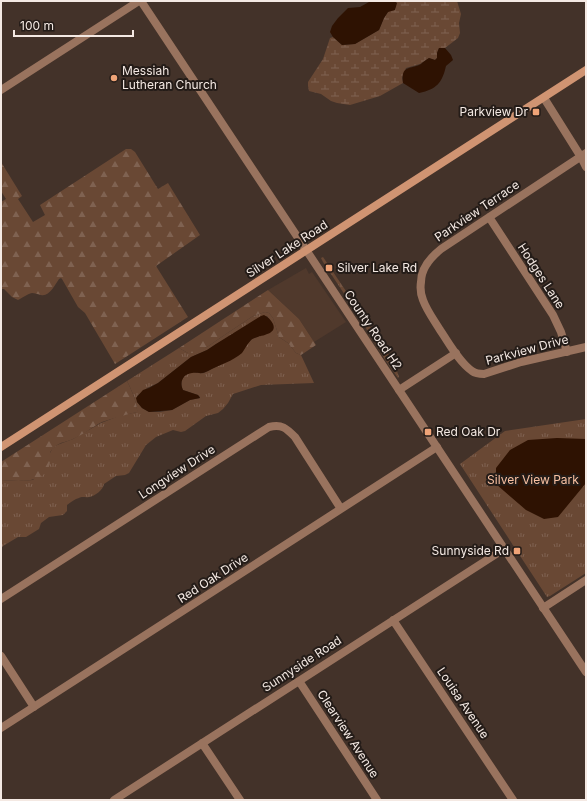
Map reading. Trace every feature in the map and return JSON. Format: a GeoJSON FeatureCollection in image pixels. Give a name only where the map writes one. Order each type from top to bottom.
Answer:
{"type":"FeatureCollection","features":[{"type":"Feature","properties":{"kind":"main road","name":"Silver Lake Road"},"geometry":{"type":"LineString","coordinates":[[1,447],[586,70]]}},
{"type":"Feature","properties":{"kind":"street"},"geometry":{"type":"LineString","coordinates":[[1,90],[140,1]]}},
{"type":"Feature","properties":{"kind":"street","name":"County Road H2"},"geometry":{"type":"LineString","coordinates":[[140,1],[586,672]]}},
{"type":"Feature","properties":{"kind":"street"},"geometry":{"type":"LineString","coordinates":[[544,98],[583,155],[586,167]]}},
{"type":"Feature","properties":{"kind":"street","name":"Parkview Terrace"},"geometry":{"type":"LineString","coordinates":[[456,353],[423,300],[420,281],[428,262],[432,256],[441,249],[583,155]]}},
{"type":"Feature","properties":{"kind":"street","name":"Hodges Lane"},"geometry":{"type":"LineString","coordinates":[[489,217],[553,315],[561,332],[567,352]]}},
{"type":"Feature","properties":{"kind":"street","name":"Parkview Drive"},"geometry":{"type":"LineString","coordinates":[[456,353],[464,364],[474,372],[484,374],[521,362],[586,347]]}},
{"type":"Feature","properties":{"kind":"street"},"geometry":{"type":"LineString","coordinates":[[399,390],[456,353]]}},
{"type":"Feature","properties":{"kind":"street","name":"Longview Drive"},"geometry":{"type":"LineString","coordinates":[[1,599],[269,427],[275,425],[286,428],[295,437],[341,509]]}},
{"type":"Feature","properties":{"kind":"street","name":"Red Oak Drive"},"geometry":{"type":"LineString","coordinates":[[1,728],[437,447]]}},
{"type":"Feature","properties":{"kind":"street","name":"Sunnyside Road"},"geometry":{"type":"LineString","coordinates":[[114,800],[504,549]]}},
{"type":"Feature","properties":{"kind":"street"},"geometry":{"type":"LineString","coordinates":[[543,608],[586,580]]}},
{"type":"Feature","properties":{"kind":"street","name":"Louisa Avenue"},"geometry":{"type":"LineString","coordinates":[[393,620],[513,800]]}},
{"type":"Feature","properties":{"kind":"street"},"geometry":{"type":"LineString","coordinates":[[1,656],[34,707]]}},
{"type":"Feature","properties":{"kind":"street","name":"Clearview Avenue"},"geometry":{"type":"LineString","coordinates":[[299,681],[377,800]]}},
{"type":"Feature","properties":{"kind":"street"},"geometry":{"type":"LineString","coordinates":[[202,743],[240,800]]}},
{"type":"Feature","properties":{"kind":"shaded area"},"geometry":{"type":"Polygon","coordinates":[[[394,1],[397,3],[395,10],[388,12],[384,18],[379,30],[355,44],[342,45],[333,37],[330,32],[332,26],[348,8],[360,7],[369,2],[394,1]]]}},
{"type":"Feature","properties":{"kind":"shaded area"},"geometry":{"type":"Polygon","coordinates":[[[439,48],[445,48],[453,60],[446,66],[443,77],[438,84],[419,93],[403,83],[403,73],[407,69],[421,64],[429,58],[435,60],[437,58],[439,48]]]}},
{"type":"Feature","properties":{"kind":"shaded area"},"geometry":{"type":"Polygon","coordinates":[[[306,268],[309,274],[312,272],[346,322],[314,342],[299,319],[268,290],[306,268]]]}},
{"type":"Feature","properties":{"kind":"shaded area"},"geometry":{"type":"Polygon","coordinates":[[[264,315],[273,324],[273,331],[251,340],[242,353],[230,361],[205,372],[192,373],[184,377],[181,384],[183,390],[198,395],[200,398],[190,400],[172,410],[149,412],[142,408],[137,402],[136,398],[143,390],[158,383],[191,357],[207,350],[264,315]]]}},
{"type":"Feature","properties":{"kind":"shaded area"},"geometry":{"type":"Polygon","coordinates":[[[557,438],[586,439],[586,483],[558,517],[544,519],[526,510],[496,484],[496,468],[510,450],[528,440],[557,438]]]}},
{"type":"Feature","properties":{"kind":"green space"},"geometry":{"type":"Polygon","coordinates":[[[394,1],[457,1],[461,14],[459,23],[460,33],[458,38],[445,48],[439,48],[437,58],[435,60],[429,58],[420,64],[406,68],[402,78],[403,83],[380,96],[350,105],[331,101],[321,94],[309,91],[308,82],[323,59],[330,38],[333,37],[342,45],[355,44],[379,30],[388,12],[397,3],[394,1]]]}},
{"type":"Feature","properties":{"kind":"green space"},"geometry":{"type":"Polygon","coordinates":[[[126,149],[131,149],[135,152],[158,189],[168,183],[200,235],[156,266],[188,317],[115,364],[85,313],[78,307],[61,278],[47,294],[41,295],[32,293],[18,300],[12,297],[4,289],[1,289],[1,202],[6,199],[1,191],[1,162],[22,196],[18,199],[33,222],[45,215],[40,205],[126,149]]]}},
{"type":"Feature","properties":{"kind":"green space"},"geometry":{"type":"Polygon","coordinates":[[[323,257],[391,358],[395,365],[398,378],[323,262],[321,258],[323,257]]]}},
{"type":"Feature","properties":{"kind":"green space"},"geometry":{"type":"Polygon","coordinates":[[[268,290],[299,319],[316,345],[301,355],[296,353],[288,343],[279,337],[273,318],[269,313],[265,312],[253,316],[207,347],[194,353],[188,353],[179,348],[268,290]]]}},
{"type":"Feature","properties":{"kind":"green space"},"geometry":{"type":"Polygon","coordinates":[[[265,312],[269,313],[273,318],[279,337],[288,343],[296,353],[301,355],[314,383],[261,385],[233,394],[228,403],[218,413],[206,416],[185,431],[181,432],[173,430],[156,437],[146,445],[129,473],[116,476],[104,484],[94,495],[80,497],[73,501],[67,505],[67,511],[63,515],[49,517],[41,523],[39,529],[26,537],[18,537],[3,546],[1,549],[1,480],[33,480],[50,462],[49,455],[52,449],[57,445],[73,439],[101,423],[119,416],[137,412],[135,401],[127,381],[179,348],[188,353],[207,347],[253,316],[265,312]],[[267,316],[207,350],[191,357],[158,383],[147,388],[137,396],[137,402],[142,408],[149,412],[160,412],[172,410],[190,400],[200,398],[198,395],[183,390],[181,384],[184,376],[193,372],[204,373],[237,356],[252,339],[273,325],[267,316]]]}},
{"type":"Feature","properties":{"kind":"green space"},"geometry":{"type":"Polygon","coordinates":[[[127,381],[135,401],[137,412],[102,422],[77,437],[53,448],[50,452],[48,469],[43,475],[37,478],[23,481],[1,480],[1,462],[127,381]]]}},
{"type":"Feature","properties":{"kind":"green space","name":"Silver View Park"},"geometry":{"type":"Polygon","coordinates":[[[586,419],[586,573],[547,597],[460,464],[505,431],[586,419]]]}},
{"type":"Feature","properties":{"kind":"place","name":"Messiah Lutheran Church"},"geometry":{"type":"Point","coordinates":[114,78]}},
{"type":"Feature","properties":{"kind":"place","name":"Parkview Dr"},"geometry":{"type":"Point","coordinates":[536,112]}},
{"type":"Feature","properties":{"kind":"place","name":"Silver Lake Rd"},"geometry":{"type":"Point","coordinates":[329,268]}},
{"type":"Feature","properties":{"kind":"place","name":"Red Oak Dr"},"geometry":{"type":"Point","coordinates":[428,432]}},
{"type":"Feature","properties":{"kind":"place","name":"Sunnyside Rd"},"geometry":{"type":"Point","coordinates":[517,551]}}]}
